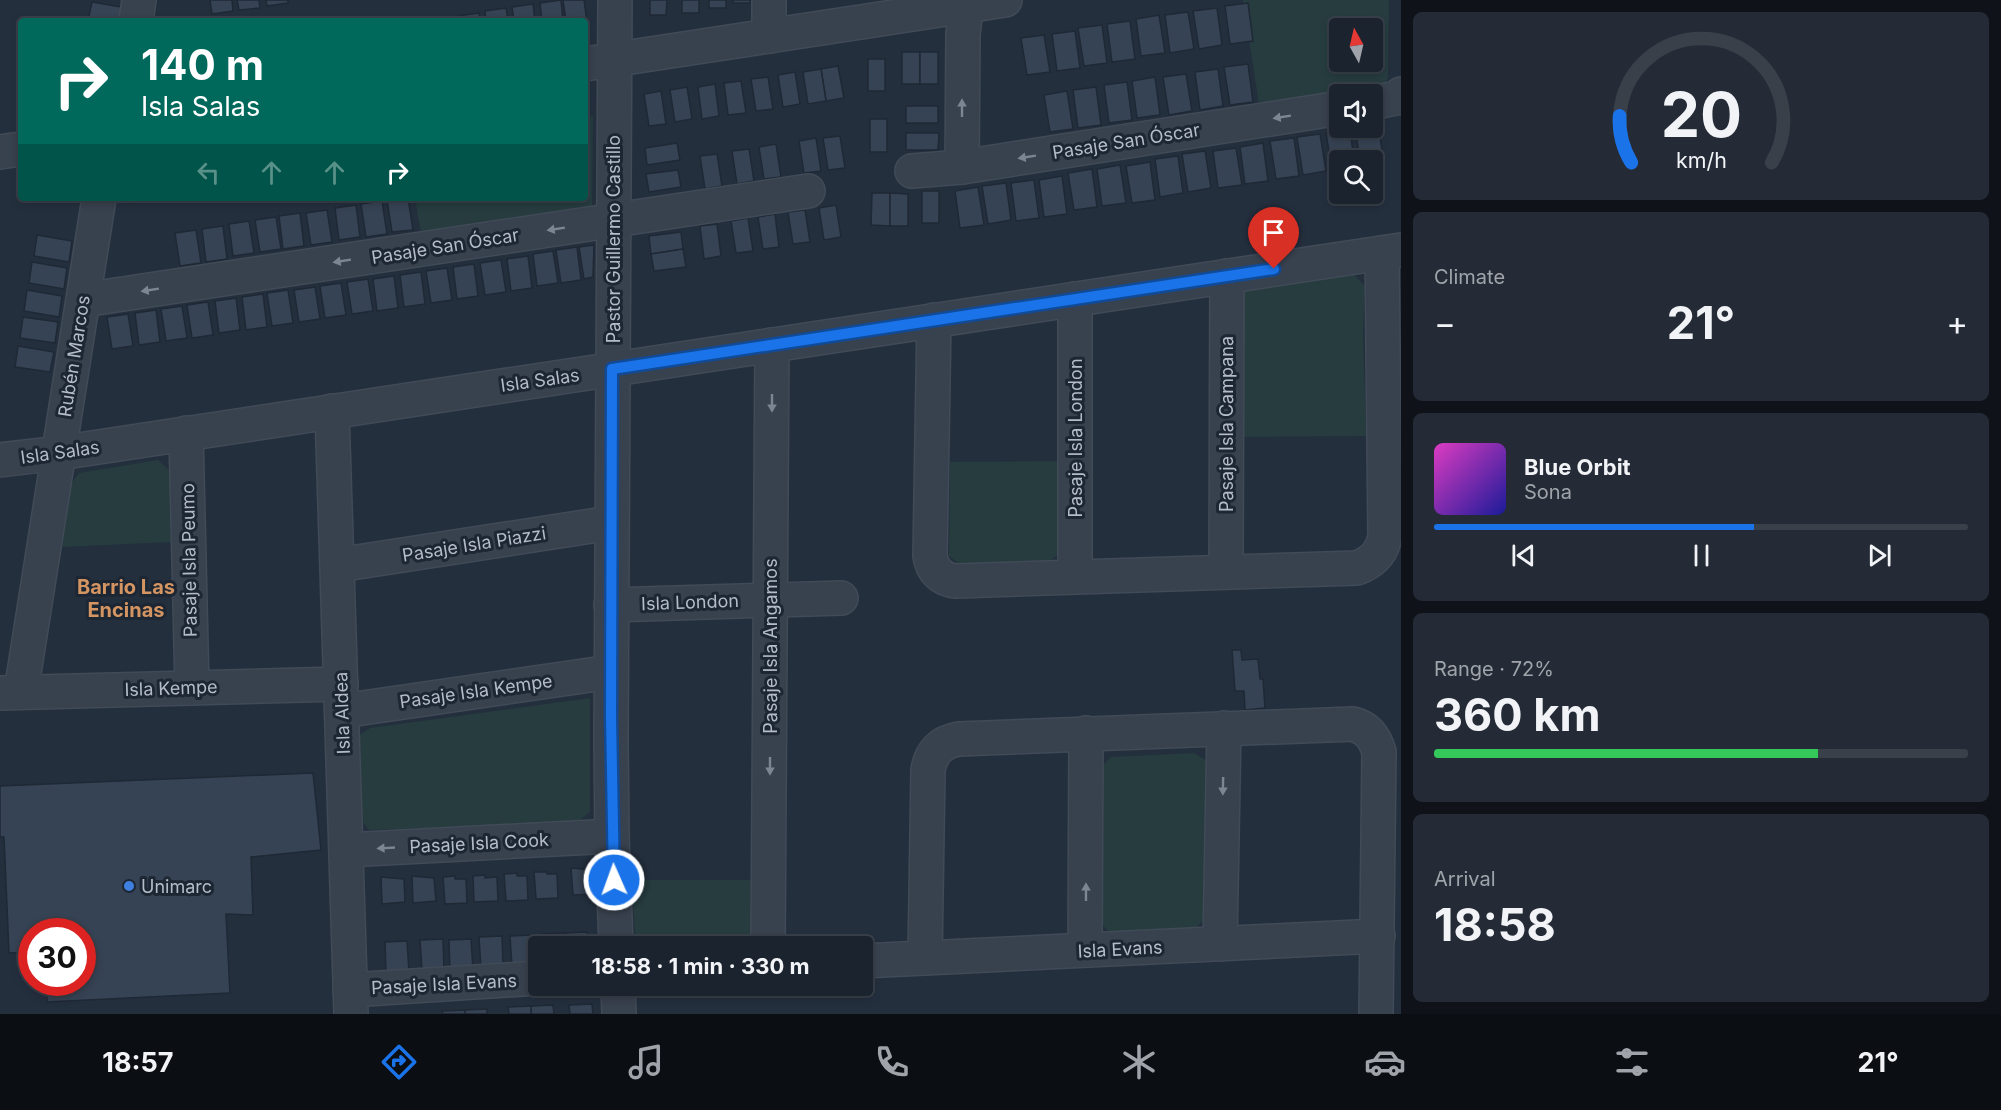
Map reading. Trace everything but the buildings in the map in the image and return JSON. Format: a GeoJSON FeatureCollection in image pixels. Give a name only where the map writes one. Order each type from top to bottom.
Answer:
{"type":"FeatureCollection","features":[{"type":"Feature","properties":{"kind":"street"},"geometry":{"type":"LineString","coordinates":[[137,18],[140,0]]}},
{"type":"Feature","properties":{"kind":"street","name":"Pastor Guillermo Castillo"},"geometry":{"type":"LineString","coordinates":[[615,0],[599,61],[614,220],[611,672],[612,836],[616,936]]}},
{"type":"Feature","properties":{"kind":"street"},"geometry":{"type":"LineString","coordinates":[[769,0],[770,36]]}},
{"type":"Feature","properties":{"kind":"street"},"geometry":{"type":"LineString","coordinates":[[599,61],[770,36],[967,3],[1005,0]]}},
{"type":"Feature","properties":{"kind":"street"},"geometry":{"type":"LineString","coordinates":[[962,167],[963,34],[967,3]]}},
{"type":"Feature","properties":{"kind":"street"},"geometry":{"type":"LineString","coordinates":[[1383,101],[1395,98],[1401,93]]}},
{"type":"Feature","properties":{"kind":"street","name":"Pasaje San Óscar"},"geometry":{"type":"LineString","coordinates":[[912,171],[962,167],[1329,110]]}},
{"type":"Feature","properties":{"kind":"street"},"geometry":{"type":"LineString","coordinates":[[0,152],[18,149]]}},
{"type":"Feature","properties":{"kind":"street","name":"Pasaje San Óscar"},"geometry":{"type":"LineString","coordinates":[[83,300],[808,192]]}},
{"type":"Feature","properties":{"kind":"street","name":"Rubén Marcos"},"geometry":{"type":"LineString","coordinates":[[10,692],[59,453],[99,201]]}},
{"type":"Feature","properties":{"kind":"street"},"geometry":{"type":"LineString","coordinates":[[934,320],[930,556],[934,569],[943,578],[949,580],[1357,568],[1375,558],[1384,544],[1391,251]]}},
{"type":"Feature","properties":{"kind":"street","name":"Isla Salas"},"geometry":{"type":"LineString","coordinates":[[0,460],[59,453],[1391,251]]}},
{"type":"Feature","properties":{"kind":"street","name":"Pasaje Isla Campana"},"geometry":{"type":"LineString","coordinates":[[1226,572],[1227,276]]}},
{"type":"Feature","properties":{"kind":"street","name":"Pasaje Isla London"},"geometry":{"type":"LineString","coordinates":[[1075,299],[1075,576]]}},
{"type":"Feature","properties":{"kind":"street","name":"Pasaje Isla Angamos"},"geometry":{"type":"LineString","coordinates":[[768,936],[772,345]]}},
{"type":"Feature","properties":{"kind":"street","name":"Isla Aldea"},"geometry":{"type":"LineString","coordinates":[[332,411],[351,1002]]}},
{"type":"Feature","properties":{"kind":"street","name":"Pasaje Isla Peumo"},"geometry":{"type":"LineString","coordinates":[[186,433],[192,688]]}},
{"type":"Feature","properties":{"kind":"street","name":"Pasaje Isla Piazzi"},"geometry":{"type":"LineString","coordinates":[[338,565],[611,523]]}},
{"type":"Feature","properties":{"kind":"street","name":"Isla London"},"geometry":{"type":"LineString","coordinates":[[611,605],[841,598]]}},
{"type":"Feature","properties":{"kind":"street","name":"Pasaje Isla Kempe"},"geometry":{"type":"LineString","coordinates":[[341,697],[611,672]]}},
{"type":"Feature","properties":{"kind":"street","name":"Isla Kempe"},"geometry":{"type":"LineString","coordinates":[[10,692],[192,688],[341,697]]}},
{"type":"Feature","properties":{"kind":"street"},"geometry":{"type":"LineString","coordinates":[[925,958],[928,770],[932,755],[943,743],[951,740],[1086,733],[1346,723],[1364,728],[1373,736],[1379,752],[1376,1014]]}},
{"type":"Feature","properties":{"kind":"street"},"geometry":{"type":"LineString","coordinates":[[1220,944],[1224,728]]}},
{"type":"Feature","properties":{"kind":"street"},"geometry":{"type":"LineString","coordinates":[[1085,950],[1086,733]]}},
{"type":"Feature","properties":{"kind":"street","name":"Pasaje Isla Cook"},"geometry":{"type":"LineString","coordinates":[[346,850],[612,836]]}},
{"type":"Feature","properties":{"kind":"street","name":"Isla Evans"},"geometry":{"type":"LineString","coordinates":[[873,961],[1378,936]]}},
{"type":"Feature","properties":{"kind":"street","name":"Pasaje Isla Evans"},"geometry":{"type":"LineString","coordinates":[[351,1002],[528,979]]}},
{"type":"Feature","properties":{"kind":"street"},"geometry":{"type":"LineString","coordinates":[[618,996],[619,1014]]}},
{"type":"Feature","properties":{"kind":"green space"},"geometry":{"type":"Polygon","coordinates":[[[1243,0],[1389,0],[1386,84],[1329,84],[1329,93],[1259,104],[1243,0]]]}},
{"type":"Feature","properties":{"kind":"green space"},"geometry":{"type":"Polygon","coordinates":[[[593,116],[592,210],[421,233],[416,201],[588,201],[588,117],[593,116]]]}},
{"type":"Feature","properties":{"kind":"green space"},"geometry":{"type":"Polygon","coordinates":[[[1350,271],[1365,286],[1363,330],[1366,436],[1238,437],[1236,301],[1246,287],[1350,271]]]}},
{"type":"Feature","properties":{"kind":"green space"},"geometry":{"type":"Polygon","coordinates":[[[158,460],[170,471],[171,542],[62,547],[71,484],[79,473],[158,460]]]}},
{"type":"Feature","properties":{"kind":"green space"},"geometry":{"type":"Polygon","coordinates":[[[1060,461],[1059,554],[1047,563],[961,565],[949,556],[950,462],[1060,461]]]}},
{"type":"Feature","properties":{"kind":"green space"},"geometry":{"type":"Polygon","coordinates":[[[590,698],[590,812],[576,823],[369,830],[362,821],[360,735],[370,728],[590,698]]]}},
{"type":"Feature","properties":{"kind":"green space"},"geometry":{"type":"Polygon","coordinates":[[[1194,753],[1207,761],[1207,917],[1196,927],[1109,932],[1099,921],[1100,768],[1111,757],[1194,753]]]}},
{"type":"Feature","properties":{"kind":"green space"},"geometry":{"type":"Polygon","coordinates":[[[631,880],[752,880],[753,936],[635,936],[631,880]]]}},
{"type":"Feature","properties":{"kind":"place","name":"Unimarc"},"geometry":{"type":"Point","coordinates":[129,886]}},
{"type":"Feature","properties":{"kind":"district","name":"Barrio Las Encinas"},"geometry":{"type":"Point","coordinates":[126,598]}},
{"type":"Feature","properties":{"kind":"route"},"geometry":{"type":"LineString","coordinates":[[614,880],[611,717],[612,369],[1274,269]]}}]}
